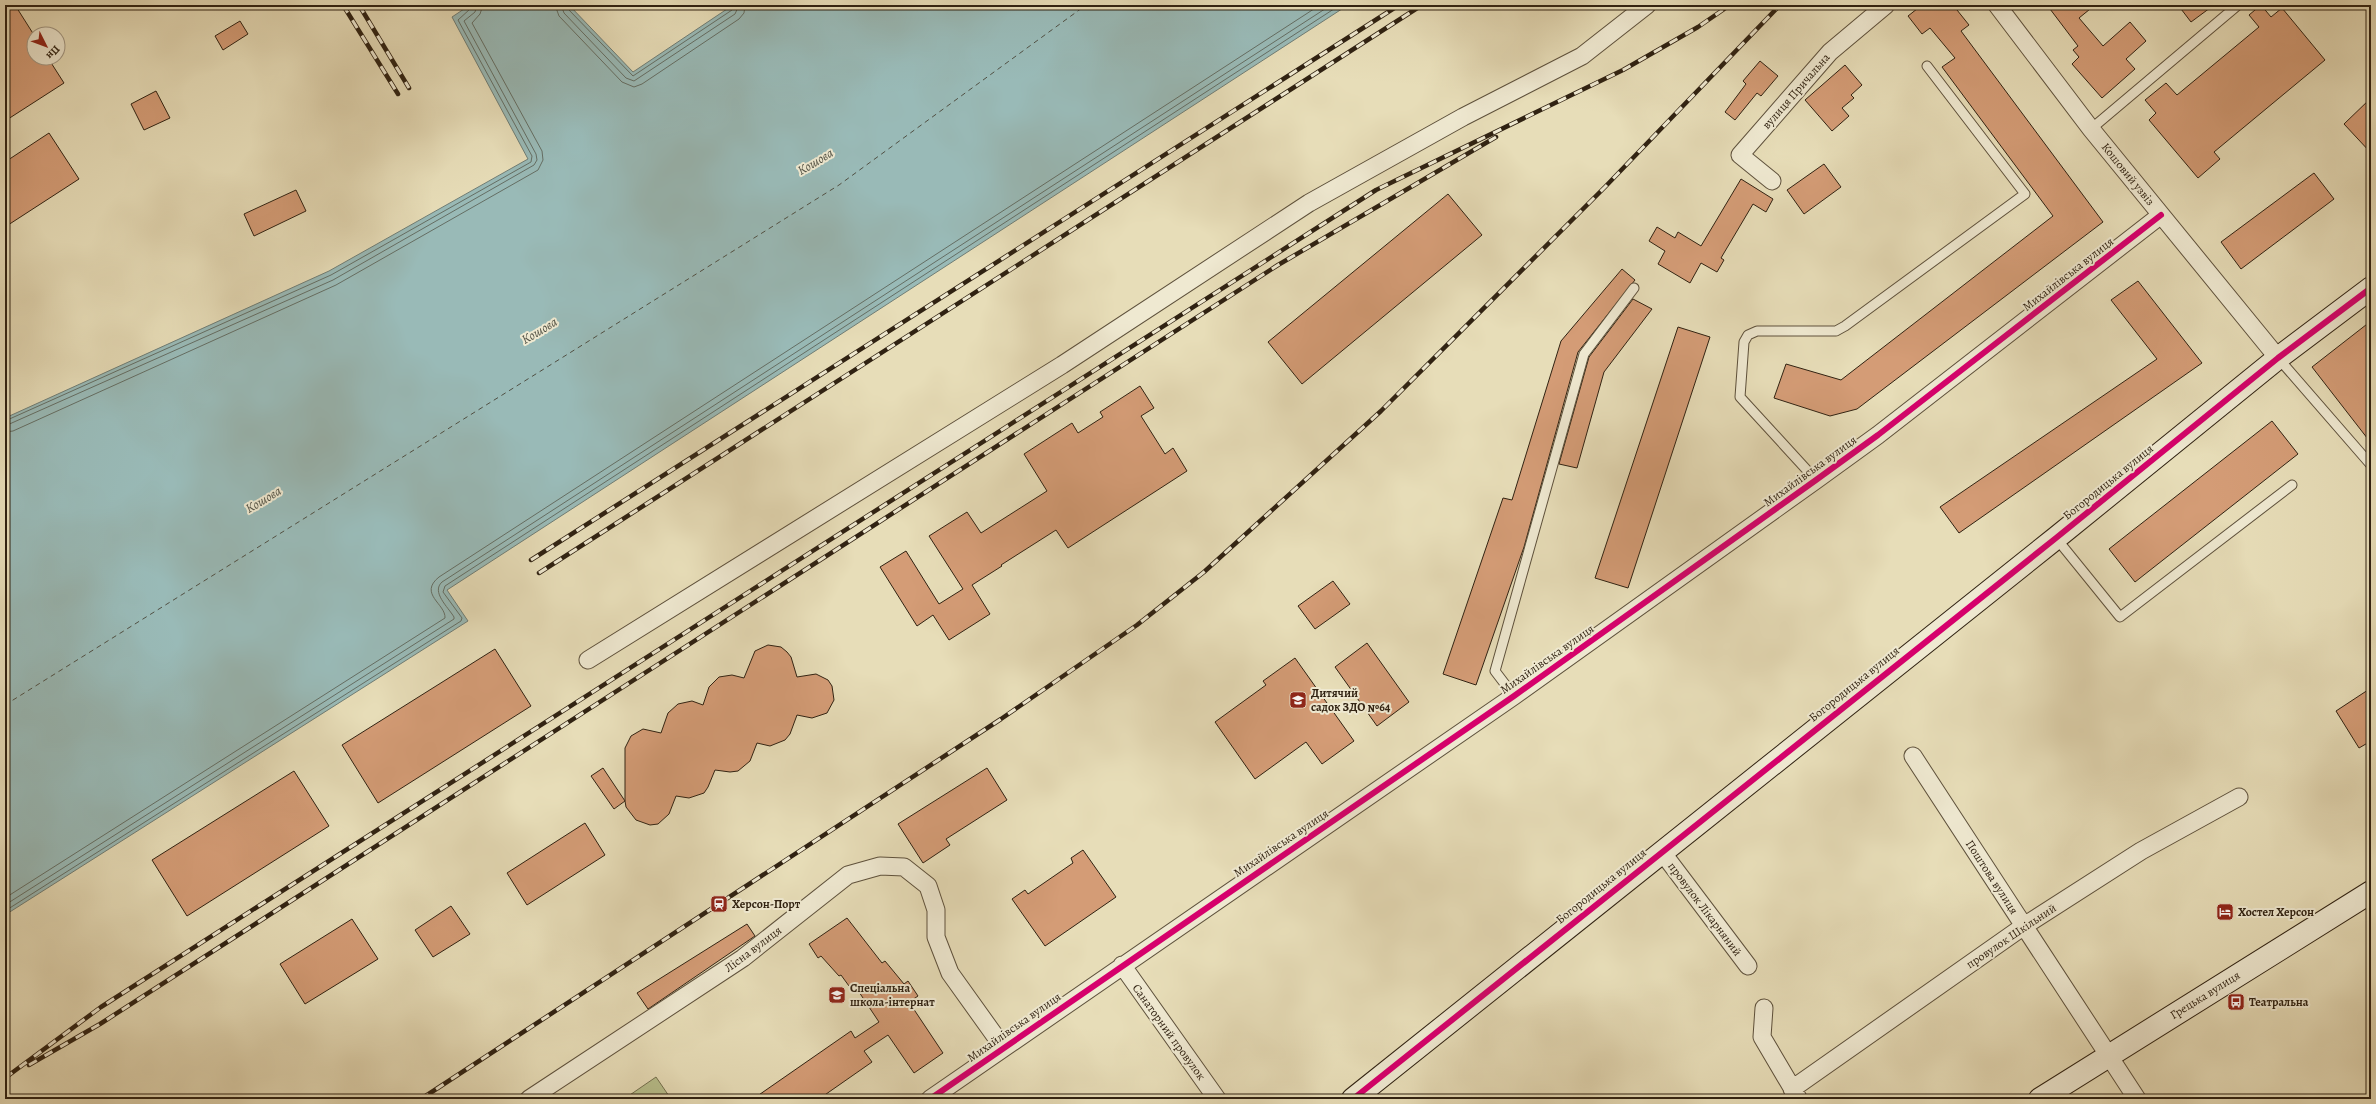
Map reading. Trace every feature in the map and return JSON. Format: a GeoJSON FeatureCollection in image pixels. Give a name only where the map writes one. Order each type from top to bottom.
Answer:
{"type":"FeatureCollection","features":[{"type":"Feature","properties":{"kind":"street"},"geometry":{"type":"LineString","coordinates":[[588,660],[1062,365],[1309,204],[1463,117],[1582,56],[1647,5]]}},
{"type":"Feature","properties":{"kind":"street","name":"вулиця Причальна"},"geometry":{"type":"LineString","coordinates":[[1772,181],[1740,155],[1830,52],[1886,5]]}},
{"type":"Feature","properties":{"kind":"street","name":"Кошовий узвіз"},"geometry":{"type":"LineString","coordinates":[[1996,5],[2091,130],[2278,358]]}},
{"type":"Feature","properties":{"kind":"street","name":"Михайлівська вулиця"},"geometry":{"type":"LineString","coordinates":[[930,1099],[1003,1047],[1514,696],[1816,480],[1878,435],[2161,215]]}},
{"type":"Feature","properties":{"kind":"street","name":"Богородицька вулиця"},"geometry":{"type":"LineString","coordinates":[[1353,1099],[2056,538],[2278,358],[2371,288]]}},
{"type":"Feature","properties":{"kind":"street","name":"Поштова вулиця"},"geometry":{"type":"LineString","coordinates":[[1913,756],[2137,1099]]}},
{"type":"Feature","properties":{"kind":"street","name":"провулок Шкільний"},"geometry":{"type":"LineString","coordinates":[[1796,1094],[2024,926],[2141,851],[2239,796]]}},
{"type":"Feature","properties":{"kind":"street","name":"провулок Лікарняний"},"geometry":{"type":"LineString","coordinates":[[1662,852],[1748,966]]}},
{"type":"Feature","properties":{"kind":"street","name":"Лісна вулиця"},"geometry":{"type":"LineString","coordinates":[[528,1099],[742,958],[848,875],[880,866],[904,867],[928,886],[936,910],[936,937],[950,973],[1003,1047]]}},
{"type":"Feature","properties":{"kind":"street","name":"Грецька вулиця"},"geometry":{"type":"LineString","coordinates":[[2040,1099],[2371,892]]}},
{"type":"Feature","properties":{"kind":"street","name":"Санаторний провулок"},"geometry":{"type":"LineString","coordinates":[[1122,965],[1217,1099]]}},
{"type":"Feature","properties":{"kind":"street"},"geometry":{"type":"LineString","coordinates":[[1764,1008],[1762,1037],[1796,1094]]}},
{"type":"Feature","properties":{"kind":"lane"},"geometry":{"type":"LineString","coordinates":[[2091,130],[2238,5]]}},
{"type":"Feature","properties":{"kind":"lane"},"geometry":{"type":"LineString","coordinates":[[1816,480],[1740,397],[1744,342],[1748,335],[1757,331],[1836,331],[1845,326],[2025,194],[1927,66]]}},
{"type":"Feature","properties":{"kind":"lane"},"geometry":{"type":"LineString","coordinates":[[1514,696],[1495,671],[1584,354],[1634,288]]}},
{"type":"Feature","properties":{"kind":"lane"},"geometry":{"type":"LineString","coordinates":[[2278,358],[2371,465]]}},
{"type":"Feature","properties":{"kind":"lane"},"geometry":{"type":"LineString","coordinates":[[2056,538],[2120,617],[2292,484]]}},
{"type":"Feature","properties":{"kind":"green space"},"geometry":{"type":"Polygon","coordinates":[[[656,1077],[671,1099],[624,1099],[656,1077]]]}},
{"type":"Feature","properties":{"kind":"water","name":"Кошова"},"geometry":{"type":"Polygon","coordinates":[[[470,5],[569,5],[633,72],[733,5],[1348,5],[447,590],[468,621],[5,915],[5,418],[329,271],[528,159],[452,17],[470,5]]]}},
{"type":"Feature","properties":{"kind":"building"},"geometry":{"type":"Polygon","coordinates":[[[5,5],[15,5],[28,26],[26,26],[26,66],[53,66],[64,83],[5,121],[5,5]]]}},
{"type":"Feature","properties":{"kind":"building"},"geometry":{"type":"Polygon","coordinates":[[[1922,5],[1953,5],[1969,25],[1961,31],[2103,222],[1857,409],[1830,416],[1774,398],[1786,364],[1841,380],[2053,216],[1942,67],[1955,58],[1930,28],[1922,34],[1908,16],[1922,5]]]}},
{"type":"Feature","properties":{"kind":"building"},"geometry":{"type":"Polygon","coordinates":[[[2047,5],[2095,5],[2079,18],[2103,46],[2130,22],[2146,41],[2126,59],[2135,69],[2102,98],[2072,64],[2079,57],[2073,50],[2078,46],[2047,5]]]}},
{"type":"Feature","properties":{"kind":"building"},"geometry":{"type":"Polygon","coordinates":[[[2178,5],[2214,5],[2191,22],[2178,5]]]}},
{"type":"Feature","properties":{"kind":"building"},"geometry":{"type":"Polygon","coordinates":[[[2261,5],[2271,17],[2282,8],[2325,60],[2214,152],[2220,159],[2198,178],[2149,120],[2156,113],[2145,100],[2166,83],[2177,95],[2259,27],[2249,15],[2261,5]]]}},
{"type":"Feature","properties":{"kind":"building"},"geometry":{"type":"Polygon","coordinates":[[[240,21],[248,34],[223,50],[215,36],[240,21]]]}},
{"type":"Feature","properties":{"kind":"building"},"geometry":{"type":"Polygon","coordinates":[[[1760,61],[1778,76],[1761,96],[1757,93],[1735,120],[1725,112],[1746,84],[1743,81],[1760,61]]]}},
{"type":"Feature","properties":{"kind":"building"},"geometry":{"type":"Polygon","coordinates":[[[1845,65],[1862,85],[1851,95],[1854,98],[1842,108],[1849,116],[1832,131],[1805,100],[1845,65]]]}},
{"type":"Feature","properties":{"kind":"building"},"geometry":{"type":"Polygon","coordinates":[[[156,91],[170,118],[144,130],[131,104],[156,91]]]}},
{"type":"Feature","properties":{"kind":"building"},"geometry":{"type":"Polygon","coordinates":[[[2371,98],[2371,153],[2344,124],[2371,98]]]}},
{"type":"Feature","properties":{"kind":"building"},"geometry":{"type":"Polygon","coordinates":[[[49,133],[79,179],[5,227],[5,162],[49,133]]]}},
{"type":"Feature","properties":{"kind":"building"},"geometry":{"type":"Polygon","coordinates":[[[1824,164],[1841,187],[1804,214],[1787,190],[1824,164]]]}},
{"type":"Feature","properties":{"kind":"building"},"geometry":{"type":"Polygon","coordinates":[[[2314,173],[2334,199],[2241,269],[2221,242],[2314,173]]]}},
{"type":"Feature","properties":{"kind":"building"},"geometry":{"type":"Polygon","coordinates":[[[1741,179],[1773,199],[1766,212],[1753,204],[1721,258],[1724,260],[1717,272],[1701,263],[1690,283],[1658,264],[1665,251],[1649,241],[1657,227],[1675,238],[1678,232],[1701,246],[1741,179]]]}},
{"type":"Feature","properties":{"kind":"building"},"geometry":{"type":"Polygon","coordinates":[[[296,190],[306,211],[254,236],[244,214],[296,190]]]}},
{"type":"Feature","properties":{"kind":"building"},"geometry":{"type":"Polygon","coordinates":[[[1448,194],[1482,235],[1302,384],[1268,342],[1448,194]]]}},
{"type":"Feature","properties":{"kind":"building"},"geometry":{"type":"Polygon","coordinates":[[[1622,269],[1635,280],[1578,352],[1524,547],[1476,685],[1443,674],[1503,498],[1512,500],[1561,341],[1622,269]]]}},
{"type":"Feature","properties":{"kind":"building"},"geometry":{"type":"Polygon","coordinates":[[[2138,281],[2202,363],[1959,533],[1940,507],[2157,359],[2111,300],[2138,281]]]}},
{"type":"Feature","properties":{"kind":"building"},"geometry":{"type":"Polygon","coordinates":[[[1633,299],[1652,309],[1604,372],[1577,468],[1559,464],[1589,357],[1633,299]]]}},
{"type":"Feature","properties":{"kind":"building"},"geometry":{"type":"Polygon","coordinates":[[[2371,321],[2371,443],[2312,367],[2371,321]]]}},
{"type":"Feature","properties":{"kind":"building"},"geometry":{"type":"Polygon","coordinates":[[[1678,327],[1710,337],[1628,588],[1595,578],[1678,327]]]}},
{"type":"Feature","properties":{"kind":"building"},"geometry":{"type":"Polygon","coordinates":[[[1140,386],[1154,408],[1141,416],[1165,454],[1173,448],[1187,471],[1068,548],[1056,530],[972,585],[990,614],[949,640],[933,615],[917,626],[880,567],[906,551],[939,604],[963,589],[929,536],[967,512],[981,533],[1047,491],[1024,454],[1072,423],[1078,433],[1103,417],[1100,412],[1140,386]]]}},
{"type":"Feature","properties":{"kind":"building"},"geometry":{"type":"Polygon","coordinates":[[[2272,421],[2298,454],[2135,582],[2109,549],[2272,421]]]}},
{"type":"Feature","properties":{"kind":"building"},"geometry":{"type":"Polygon","coordinates":[[[1333,581],[1350,604],[1315,629],[1298,606],[1333,581]]]}},
{"type":"Feature","properties":{"kind":"building"},"geometry":{"type":"Polygon","coordinates":[[[1367,643],[1409,702],[1377,726],[1335,667],[1367,643]]]}},
{"type":"Feature","properties":{"kind":"building"},"geometry":{"type":"Polygon","coordinates":[[[768,645],[781,647],[791,657],[797,677],[816,674],[828,680],[832,686],[834,700],[827,713],[812,718],[797,715],[790,734],[785,740],[770,746],[757,743],[750,761],[738,771],[730,772],[715,770],[704,793],[689,798],[676,796],[669,814],[658,824],[650,825],[636,820],[626,807],[625,748],[631,736],[643,729],[661,733],[668,713],[678,704],[692,701],[703,705],[709,687],[719,677],[732,675],[744,678],[755,651],[768,645]]]}},
{"type":"Feature","properties":{"kind":"building"},"geometry":{"type":"Polygon","coordinates":[[[495,649],[531,706],[378,803],[342,745],[495,649]]]}},
{"type":"Feature","properties":{"kind":"building"},"geometry":{"type":"Polygon","coordinates":[[[1295,658],[1354,741],[1322,764],[1306,742],[1255,779],[1215,722],[1266,685],[1263,681],[1295,658]]]}},
{"type":"Feature","properties":{"kind":"building"},"geometry":{"type":"Polygon","coordinates":[[[2371,688],[2371,741],[2359,748],[2336,711],[2371,688]]]}},
{"type":"Feature","properties":{"kind":"building"},"geometry":{"type":"Polygon","coordinates":[[[603,768],[625,801],[614,809],[591,776],[603,768]]]}},
{"type":"Feature","properties":{"kind":"building"},"geometry":{"type":"Polygon","coordinates":[[[987,768],[1007,800],[946,839],[950,845],[923,863],[898,824],[987,768]]]}},
{"type":"Feature","properties":{"kind":"building"},"geometry":{"type":"Polygon","coordinates":[[[294,771],[329,826],[187,916],[152,860],[294,771]]]}},
{"type":"Feature","properties":{"kind":"building"},"geometry":{"type":"Polygon","coordinates":[[[585,823],[605,855],[527,905],[507,873],[585,823]]]}},
{"type":"Feature","properties":{"kind":"building"},"geometry":{"type":"Polygon","coordinates":[[[1083,850],[1116,897],[1045,946],[1012,899],[1025,890],[1028,894],[1073,863],[1071,858],[1083,850]]]}},
{"type":"Feature","properties":{"kind":"building"},"geometry":{"type":"Polygon","coordinates":[[[451,906],[470,934],[433,957],[415,930],[451,906]]]}},
{"type":"Feature","properties":{"kind":"building"},"geometry":{"type":"Polygon","coordinates":[[[847,918],[882,963],[885,961],[904,984],[908,981],[918,996],[909,1002],[943,1053],[914,1073],[888,1035],[864,1051],[872,1062],[819,1099],[753,1099],[851,1031],[855,1038],[879,1022],[853,983],[849,986],[841,975],[839,976],[821,956],[818,958],[809,944],[847,918]]]}},
{"type":"Feature","properties":{"kind":"building"},"geometry":{"type":"Polygon","coordinates":[[[352,919],[378,959],[305,1004],[280,964],[352,919]]]}},
{"type":"Feature","properties":{"kind":"building"},"geometry":{"type":"Polygon","coordinates":[[[747,924],[755,936],[648,1009],[637,993],[747,924]]]}},
{"type":"Feature","properties":{"kind":"ferry route"},"geometry":{"type":"LineString","coordinates":[[5,705],[839,185],[1086,5]]}},
{"type":"Feature","properties":{"kind":"railway"},"geometry":{"type":"LineString","coordinates":[[343,5],[398,94]]}},
{"type":"Feature","properties":{"kind":"railway"},"geometry":{"type":"LineString","coordinates":[[359,5],[409,88]]}},
{"type":"Feature","properties":{"kind":"railway"},"geometry":{"type":"LineString","coordinates":[[531,560],[1399,5]]}},
{"type":"Feature","properties":{"kind":"railway"},"geometry":{"type":"LineString","coordinates":[[539,573],[1422,5]]}},
{"type":"Feature","properties":{"kind":"railway"},"geometry":{"type":"LineString","coordinates":[[5,1078],[101,1007],[1376,190],[1623,70],[1698,27],[1730,5]]}},
{"type":"Feature","properties":{"kind":"railway"},"geometry":{"type":"LineString","coordinates":[[421,1099],[1001,719],[1137,625],[1204,572],[1381,411],[1605,187],[1780,5]]}},
{"type":"Feature","properties":{"kind":"railway"},"geometry":{"type":"LineString","coordinates":[[29,1065],[100,1024],[1278,265],[1496,137]]}},
{"type":"Feature","properties":{"kind":"cycle path"},"geometry":{"type":"LineString","coordinates":[[930,1099],[1514,696],[1816,480],[1878,435],[2161,215]]}},
{"type":"Feature","properties":{"kind":"cycle path"},"geometry":{"type":"LineString","coordinates":[[1353,1099],[2056,538],[2278,358],[2371,288]]}},
{"type":"Feature","properties":{"kind":"place","name":"Дитячий садок ЗДО №64"},"geometry":{"type":"Point","coordinates":[1298,700]}},
{"type":"Feature","properties":{"kind":"place","name":"Херсон-Порт"},"geometry":{"type":"Point","coordinates":[719,904]}},
{"type":"Feature","properties":{"kind":"place","name":"Хостел Херсон"},"geometry":{"type":"Point","coordinates":[2225,912]}},
{"type":"Feature","properties":{"kind":"place","name":"Спеціальна школа-інтернат"},"geometry":{"type":"Point","coordinates":[837,995]}},
{"type":"Feature","properties":{"kind":"place","name":"Театральна"},"geometry":{"type":"Point","coordinates":[2236,1002]}}]}
